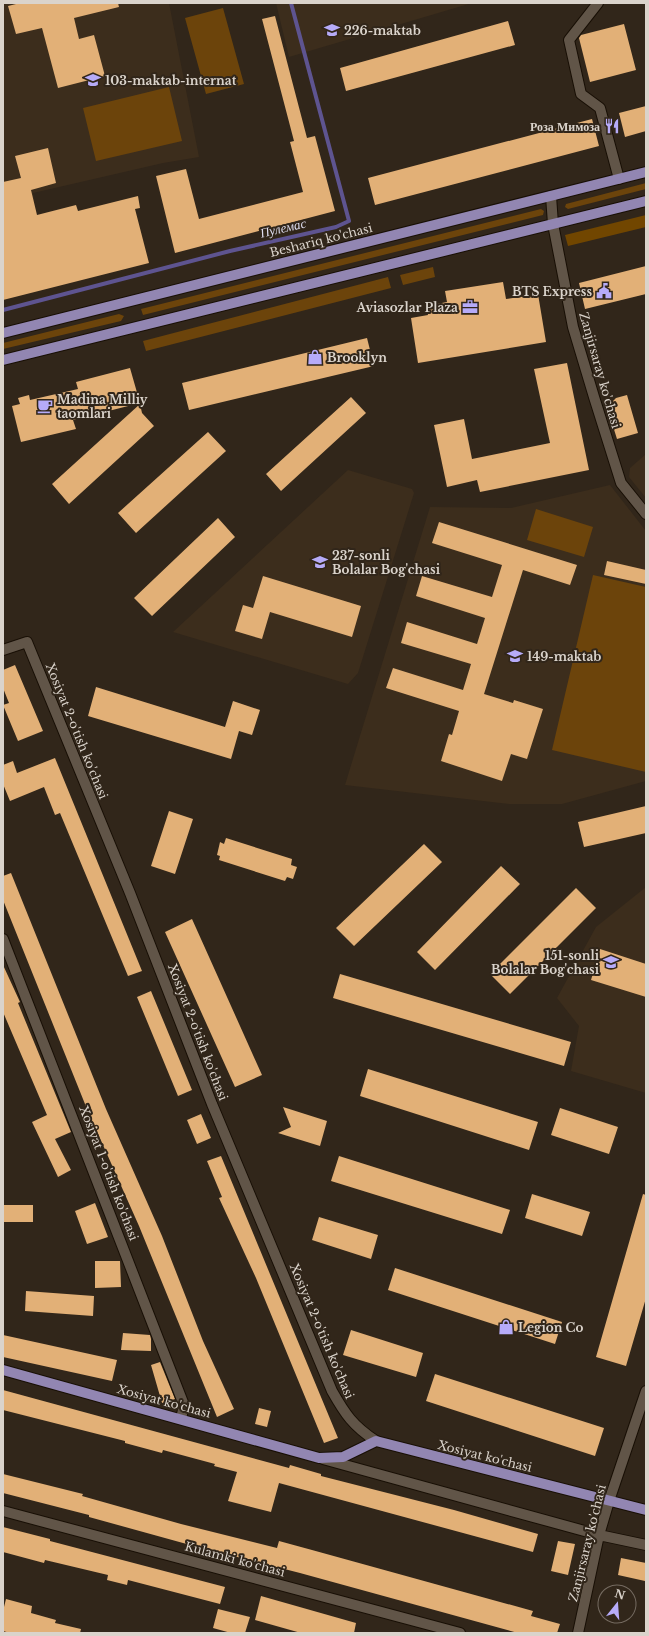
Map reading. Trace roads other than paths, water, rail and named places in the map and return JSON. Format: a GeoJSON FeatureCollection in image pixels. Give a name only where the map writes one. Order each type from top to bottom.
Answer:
{"type":"FeatureCollection","features":[{"type":"Feature","properties":{"kind":"main road","name":"Beshariq ko'chasi"},"geometry":{"type":"LineString","coordinates":[[3,332],[646,172]]}},
{"type":"Feature","properties":{"kind":"main road"},"geometry":{"type":"LineString","coordinates":[[3,360],[646,201]]}},
{"type":"Feature","properties":{"kind":"main road","name":"Xosiyat ko'chasi"},"geometry":{"type":"LineString","coordinates":[[3,1370],[319,1458],[343,1457],[376,1441],[646,1510]]}},
{"type":"Feature","properties":{"kind":"street"},"geometry":{"type":"LineString","coordinates":[[598,3],[569,40],[581,94],[600,108],[618,179]]}},
{"type":"Feature","properties":{"kind":"street","name":"Zanjirsaray ko'chasi"},"geometry":{"type":"LineString","coordinates":[[551,196],[553,224],[573,327],[594,398],[621,483],[646,514]]}},
{"type":"Feature","properties":{"kind":"street","name":"Xosiyat 2-o'tish ko'chasi"},"geometry":{"type":"LineString","coordinates":[[3,650],[27,642],[130,893],[212,1104],[332,1391],[351,1421],[360,1430],[376,1441]]}},
{"type":"Feature","properties":{"kind":"street","name":"Xosiyat 1-o'tish ko'chasi"},"geometry":{"type":"LineString","coordinates":[[3,939],[184,1405],[181,1419]]}},
{"type":"Feature","properties":{"kind":"street","name":"Zanjirsaray ko'chasi"},"geometry":{"type":"LineString","coordinates":[[578,1633],[599,1535],[646,1391]]}},
{"type":"Feature","properties":{"kind":"street","name":"Xosiyat ko'chasi"},"geometry":{"type":"LineString","coordinates":[[319,1458],[599,1535],[646,1545]]}},
{"type":"Feature","properties":{"kind":"street","name":"Kulamki ko'chasi"},"geometry":{"type":"LineString","coordinates":[[3,1511],[460,1633]]}},
{"type":"Feature","properties":{"kind":"waterway","name":"Пулемас"},"geometry":{"type":"LineString","coordinates":[[3,310],[230,251],[336,227],[349,221],[291,3]]}},
{"type":"Feature","properties":{"kind":"place","name":"226-maktab"},"geometry":{"type":"Point","coordinates":[332,30]}},
{"type":"Feature","properties":{"kind":"place","name":"103-maktab-internat"},"geometry":{"type":"Point","coordinates":[93,80]}},
{"type":"Feature","properties":{"kind":"place","name":"Роза Мимоза"},"geometry":{"type":"Point","coordinates":[612,126]}},
{"type":"Feature","properties":{"kind":"place","name":"BTS Express"},"geometry":{"type":"Point","coordinates":[604,291]}},
{"type":"Feature","properties":{"kind":"place","name":"Aviasozlar Plaza"},"geometry":{"type":"Point","coordinates":[470,307]}},
{"type":"Feature","properties":{"kind":"place","name":"Brooklyn"},"geometry":{"type":"Point","coordinates":[315,357]}},
{"type":"Feature","properties":{"kind":"place","name":"Madina Milliy taomlari"},"geometry":{"type":"Point","coordinates":[45,406]}},
{"type":"Feature","properties":{"kind":"place","name":"237-sonli Bolalar Bog'chasi"},"geometry":{"type":"Point","coordinates":[320,562]}},
{"type":"Feature","properties":{"kind":"place","name":"149-maktab"},"geometry":{"type":"Point","coordinates":[515,656]}},
{"type":"Feature","properties":{"kind":"place","name":"151-sonli Bolalar Bog'chasi"},"geometry":{"type":"Point","coordinates":[611,962]}},
{"type":"Feature","properties":{"kind":"place","name":"Legion Co"},"geometry":{"type":"Point","coordinates":[506,1327]}}]}
